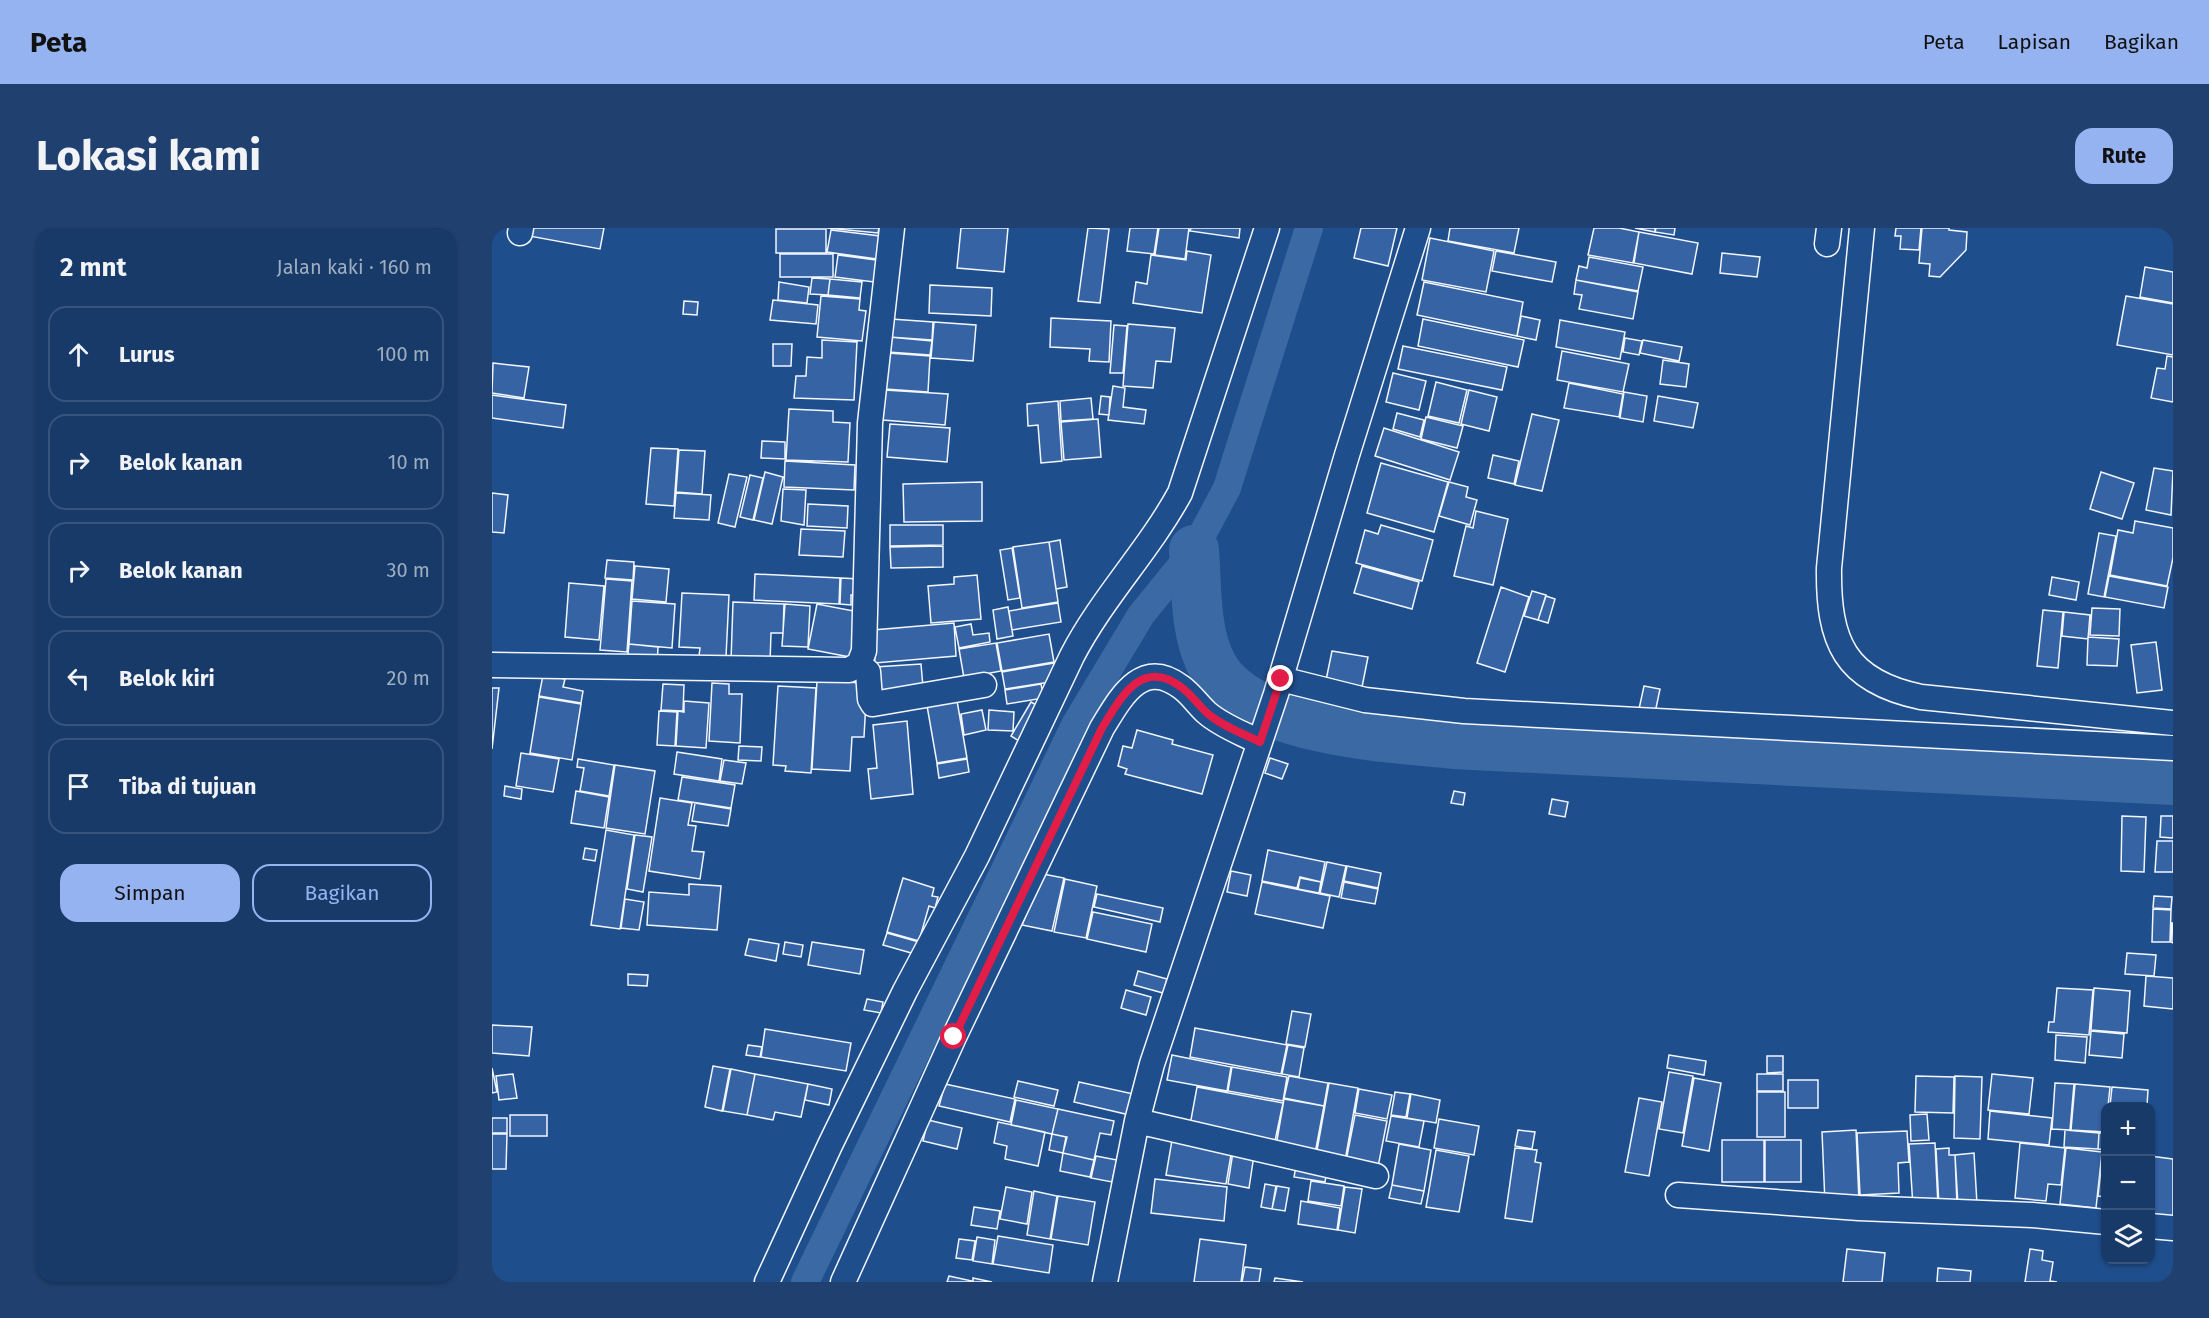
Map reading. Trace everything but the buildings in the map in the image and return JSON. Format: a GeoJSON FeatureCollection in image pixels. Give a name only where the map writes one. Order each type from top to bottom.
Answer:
{"type":"FeatureCollection","features":[{"type":"Feature","properties":{"kind":"street"},"geometry":{"type":"LineString","coordinates":[[492,665],[849,670],[859,664],[864,651],[870,423],[892,228]]}},
{"type":"Feature","properties":{"kind":"street"},"geometry":{"type":"LineString","coordinates":[[767,1282],[830,1144],[905,991],[977,856],[1085,631],[1160,528],[1180,493],[1267,228]]}},
{"type":"Feature","properties":{"kind":"street"},"geometry":{"type":"LineString","coordinates":[[1105,1282],[1137,1121],[1152,1064],[1278,687],[1418,228]]}},
{"type":"Feature","properties":{"kind":"street"},"geometry":{"type":"LineString","coordinates":[[1862,228],[1829,568],[1828,602],[1833,629],[1844,652],[1871,679],[1909,695],[2173,723]]}},
{"type":"Feature","properties":{"kind":"street"},"geometry":{"type":"LineString","coordinates":[[859,664],[868,672],[870,699],[873,704],[984,685]]}},
{"type":"Feature","properties":{"kind":"street"},"geometry":{"type":"LineString","coordinates":[[843,1282],[954,1037],[1102,728],[1126,690],[1141,679],[1153,677],[1165,680],[1181,687],[1220,723],[1263,733]]}},
{"type":"Feature","properties":{"kind":"street"},"geometry":{"type":"LineString","coordinates":[[1278,687],[1464,711],[2173,748]]}},
{"type":"Feature","properties":{"kind":"street"},"geometry":{"type":"LineString","coordinates":[[1137,1121],[1376,1176]]}},
{"type":"Feature","properties":{"kind":"street"},"geometry":{"type":"LineString","coordinates":[[1678,1195],[1859,1208],[2032,1215],[2101,1222]]}},
{"type":"Feature","properties":{"kind":"street"},"geometry":{"type":"LineString","coordinates":[[2155,1226],[2173,1228]]}},
{"type":"Feature","properties":{"kind":"waterway"},"geometry":{"type":"LineString","coordinates":[[805,1282],[1075,725],[1141,615],[1194,550],[1227,488],[1309,228]]}},
{"type":"Feature","properties":{"kind":"waterway"},"geometry":{"type":"LineString","coordinates":[[1194,550],[1199,625],[1202,640],[1213,667],[1231,689],[1257,705],[1288,718],[1322,727],[1358,734],[1454,744],[2173,780]]}},
{"type":"Feature","properties":{"kind":"route"},"geometry":{"type":"LineString","coordinates":[[954,1037],[1102,728],[1126,690],[1141,679],[1153,677],[1165,680],[1181,687],[1220,723],[1260,742],[1281,679]]}}]}
